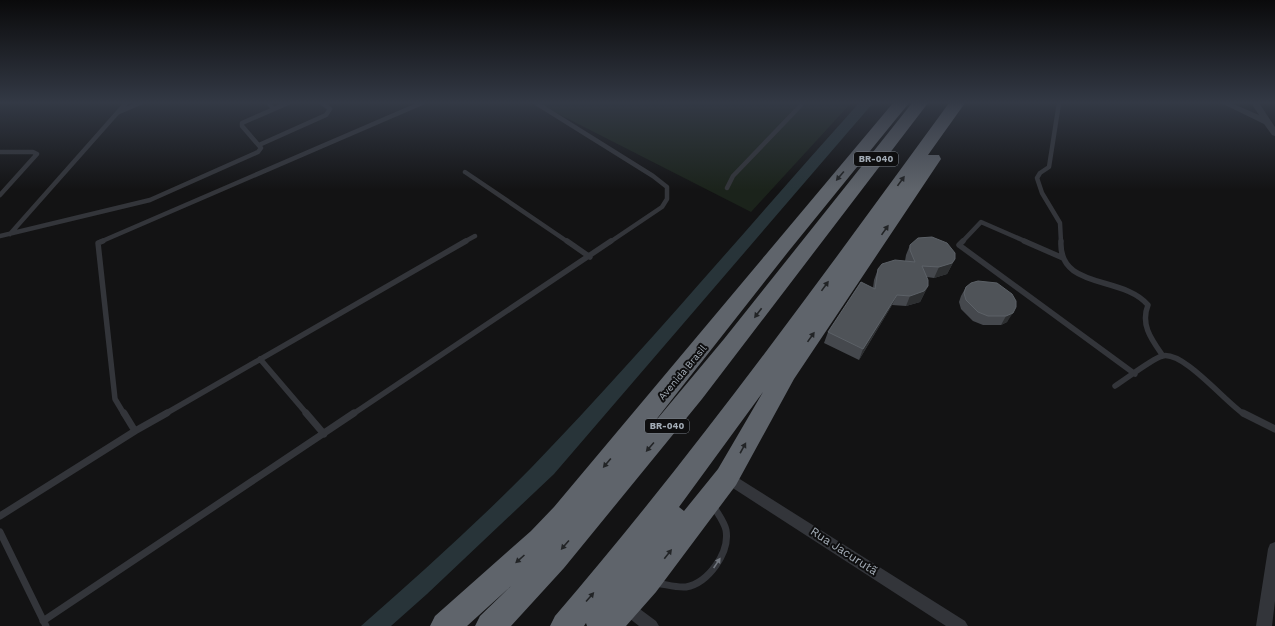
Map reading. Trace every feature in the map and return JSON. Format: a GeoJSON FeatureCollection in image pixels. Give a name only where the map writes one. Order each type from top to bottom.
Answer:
{"type":"FeatureCollection","features":[{"type":"Feature","properties":{"kind":"highway","name":"Avenida Brasil"},"geometry":{"type":"LineString","coordinates":[[445,626],[541,540],[558,521],[712,335],[781,246],[876,132]]}},
{"type":"Feature","properties":{"kind":"highway","name":"BR-040"},"geometry":{"type":"LineString","coordinates":[[490,626],[505,612],[557,555],[660,434],[741,335],[832,214],[897,132]]}},
{"type":"Feature","properties":{"kind":"highway","name":"BR-040"},"geometry":{"type":"LineString","coordinates":[[565,626],[661,511],[733,416],[936,132]]}},
{"type":"Feature","properties":{"kind":"highway"},"geometry":{"type":"LineString","coordinates":[[606,626],[646,582],[727,477],[786,373],[952,132]]}},
{"type":"Feature","properties":{"kind":"highway"},"geometry":{"type":"LineString","coordinates":[[712,335],[832,214]]}},
{"type":"Feature","properties":{"kind":"highway"},"geometry":{"type":"LineString","coordinates":[[594,626],[600,612],[674,518],[761,389],[778,352]]}},
{"type":"Feature","properties":{"kind":"street","name":"Rua Jacurutã"},"geometry":{"type":"LineString","coordinates":[[727,477],[960,626]]}},
{"type":"Feature","properties":{"kind":"street"},"geometry":{"type":"LineString","coordinates":[[1268,622],[1275,549]]}},
{"type":"Feature","properties":{"kind":"street"},"geometry":{"type":"LineString","coordinates":[[624,605],[651,626]]}},
{"type":"Feature","properties":{"kind":"lane"},"geometry":{"type":"LineString","coordinates":[[10,235],[99,132]]}},
{"type":"Feature","properties":{"kind":"lane"},"geometry":{"type":"LineString","coordinates":[[1,236],[150,200],[258,152],[261,148],[248,132]]}},
{"type":"Feature","properties":{"kind":"lane"},"geometry":{"type":"LineString","coordinates":[[259,145],[288,132]]}},
{"type":"Feature","properties":{"kind":"lane"},"geometry":{"type":"LineString","coordinates":[[135,431],[115,399],[98,243],[354,132]]}},
{"type":"Feature","properties":{"kind":"lane"},"geometry":{"type":"LineString","coordinates":[[0,532],[44,623],[662,208],[667,199],[667,187],[653,176],[583,132]]}},
{"type":"Feature","properties":{"kind":"lane"},"geometry":{"type":"LineString","coordinates":[[727,188],[733,176],[776,132]]}},
{"type":"Feature","properties":{"kind":"lane"},"geometry":{"type":"LineString","coordinates":[[1054,132],[1048,167],[1040,173],[1037,178],[1043,195],[1061,226],[1060,251],[1063,258],[1068,266],[1081,274],[1136,294],[1146,300],[1148,305],[1144,313],[1145,326],[1163,356]]}},
{"type":"Feature","properties":{"kind":"lane"},"geometry":{"type":"LineString","coordinates":[[0,152],[33,152],[37,154],[0,195]]}},
{"type":"Feature","properties":{"kind":"lane"},"geometry":{"type":"LineString","coordinates":[[465,172],[590,257]]}},
{"type":"Feature","properties":{"kind":"lane"},"geometry":{"type":"LineString","coordinates":[[1063,258],[981,222],[959,245],[1135,374]]}},
{"type":"Feature","properties":{"kind":"lane"},"geometry":{"type":"LineString","coordinates":[[0,516],[135,431],[475,236]]}},
{"type":"Feature","properties":{"kind":"lane"},"geometry":{"type":"LineString","coordinates":[[1115,386],[1163,356],[1180,358],[1236,409],[1275,429]]}},
{"type":"Feature","properties":{"kind":"lane"},"geometry":{"type":"LineString","coordinates":[[260,359],[324,434]]}},
{"type":"Feature","properties":{"kind":"lane"},"geometry":{"type":"LineString","coordinates":[[646,582],[686,588],[698,582],[712,570],[723,554],[726,532],[710,500]]}},
{"type":"Feature","properties":{"kind":"shaded area"},"geometry":{"type":"Polygon","coordinates":[[[594,132],[824,132],[751,212],[594,132]]]}},
{"type":"Feature","properties":{"kind":"shaded area"},"geometry":{"type":"Polygon","coordinates":[[[833,132],[848,132],[554,474],[391,626],[361,626],[490,509],[531,468],[656,333],[833,132]]]}},
{"type":"Feature","properties":{"kind":"building"},"geometry":{"type":"Polygon","coordinates":[[[932,237],[947,243],[955,253],[955,259],[952,263],[939,267],[922,266],[928,280],[928,286],[924,291],[910,296],[897,295],[863,349],[828,332],[861,282],[875,289],[878,269],[882,264],[895,260],[915,262],[910,250],[910,245],[918,238],[932,237]]]}},
{"type":"Feature","properties":{"kind":"building"},"geometry":{"type":"Polygon","coordinates":[[[978,281],[997,283],[1012,294],[1016,301],[1016,307],[1013,313],[1006,316],[988,316],[978,312],[966,300],[964,293],[966,287],[971,283],[978,281]]]}}]}
